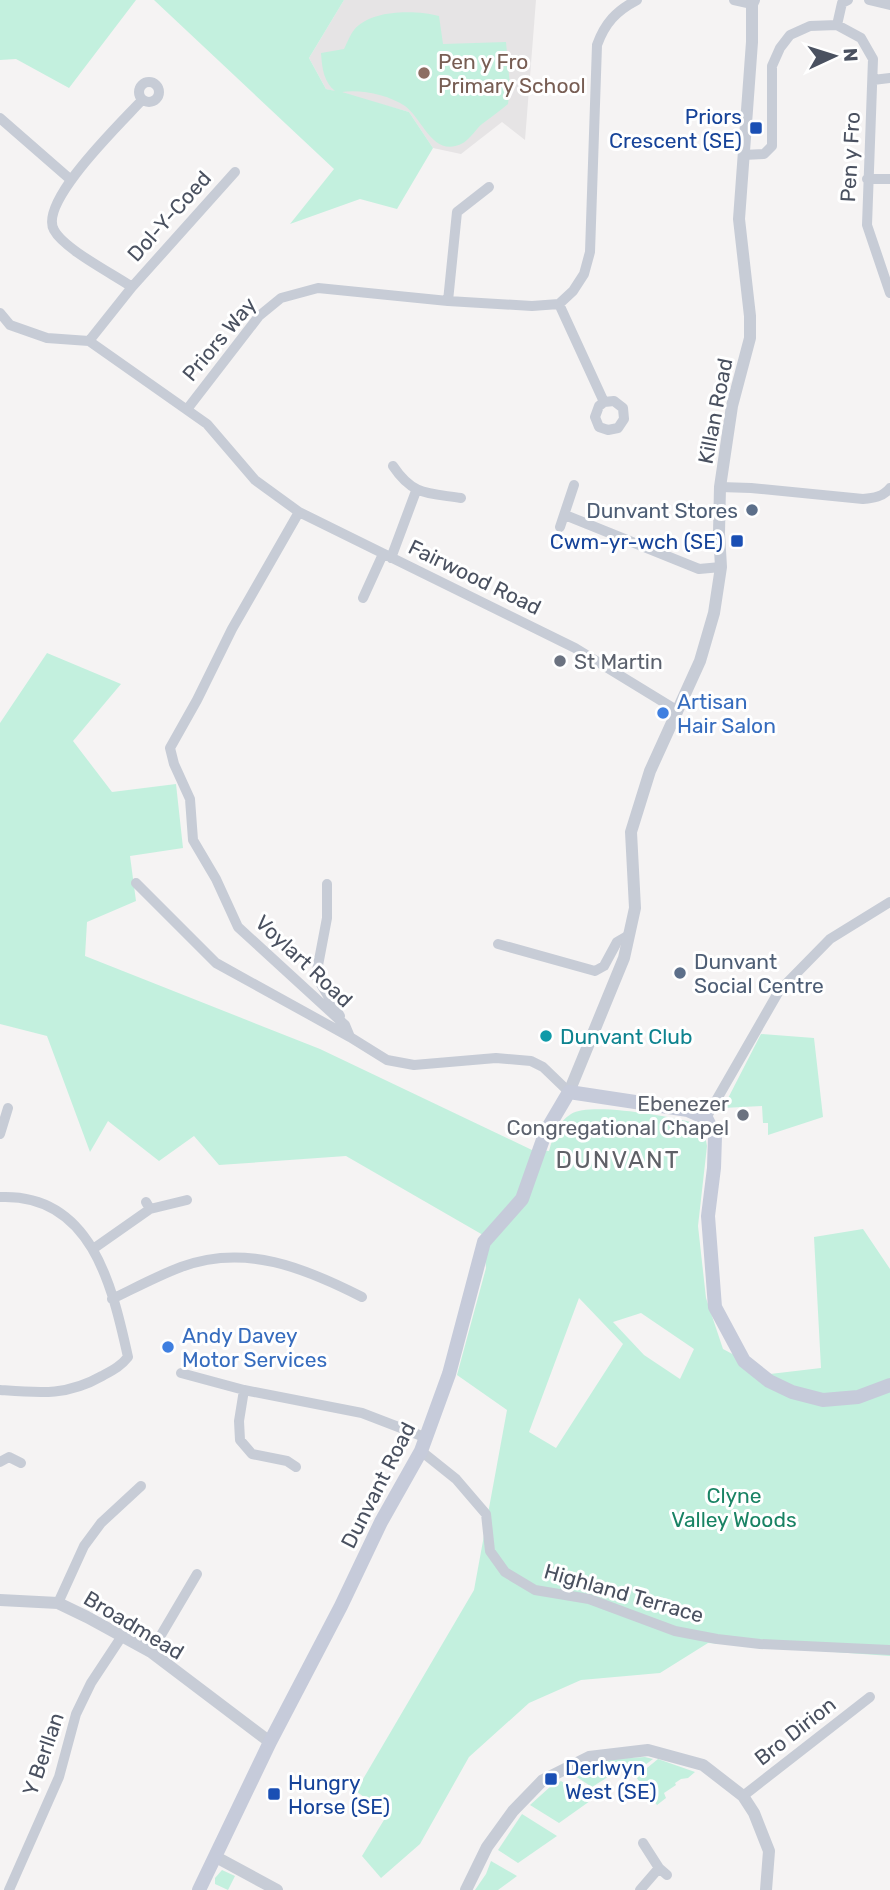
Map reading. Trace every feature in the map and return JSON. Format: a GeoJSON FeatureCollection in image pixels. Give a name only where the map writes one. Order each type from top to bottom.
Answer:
{"type":"FeatureCollection","features":[{"type":"Feature","properties":{"kind":"main road"},"geometry":{"type":"LineString","coordinates":[[569,1092],[688,1110],[706,1118],[715,1136],[708,1216],[715,1307],[744,1361],[769,1381],[792,1392],[823,1400],[858,1397],[889,1386]]}},
{"type":"Feature","properties":{"kind":"main road","name":"Dunvant Road"},"geometry":{"type":"LineString","coordinates":[[199,1890],[270,1742],[424,1445],[449,1374],[484,1242],[522,1199],[547,1131],[569,1092]]}},
{"type":"Feature","properties":{"kind":"street"},"geometry":{"type":"LineString","coordinates":[[604,402],[559,304],[573,291],[584,274],[590,252],[597,46],[604,26],[621,9],[637,0]]}},
{"type":"Feature","properties":{"kind":"street"},"geometry":{"type":"LineString","coordinates":[[734,0],[753,2]]}},
{"type":"Feature","properties":{"kind":"street"},"geometry":{"type":"LineString","coordinates":[[743,155],[764,154],[772,146],[772,66],[780,48],[790,36],[810,26],[837,25],[842,3],[848,0]]}},
{"type":"Feature","properties":{"kind":"street"},"geometry":{"type":"LineString","coordinates":[[869,0],[890,5]]}},
{"type":"Feature","properties":{"kind":"street","name":"Killan Road"},"geometry":{"type":"LineString","coordinates":[[569,1092],[624,958],[635,908],[631,832],[650,771],[700,661],[714,613],[721,567],[718,507],[720,487],[732,406],[750,338],[739,219],[753,2]]}},
{"type":"Feature","properties":{"kind":"street","name":"Pen y Fro"},"geometry":{"type":"LineString","coordinates":[[837,25],[862,38],[873,59],[867,225],[890,291]]}},
{"type":"Feature","properties":{"kind":"street"},"geometry":{"type":"LineString","coordinates":[[873,80],[890,78]]}},
{"type":"Feature","properties":{"kind":"street","name":"Dol-Y-Coed"},"geometry":{"type":"LineString","coordinates":[[132,287],[62,242],[52,228],[52,213],[71,180],[142,100]]}},
{"type":"Feature","properties":{"kind":"street"},"geometry":{"type":"LineString","coordinates":[[0,118],[71,180]]}},
{"type":"Feature","properties":{"kind":"street","name":"Dol-Y-Coed"},"geometry":{"type":"LineString","coordinates":[[89,341],[132,287],[235,172]]}},
{"type":"Feature","properties":{"kind":"street"},"geometry":{"type":"LineString","coordinates":[[867,179],[890,179]]}},
{"type":"Feature","properties":{"kind":"street"},"geometry":{"type":"LineString","coordinates":[[448,301],[457,212],[489,187]]}},
{"type":"Feature","properties":{"kind":"street","name":"Priors Way"},"geometry":{"type":"LineString","coordinates":[[188,408],[259,316],[281,298],[318,288],[448,301],[532,306],[559,304]]}},
{"type":"Feature","properties":{"kind":"street"},"geometry":{"type":"LineString","coordinates":[[0,313],[10,325],[47,338],[89,341]]}},
{"type":"Feature","properties":{"kind":"street","name":"Fairwood Road"},"geometry":{"type":"LineString","coordinates":[[89,341],[188,408],[207,424],[255,480],[299,512],[575,648],[678,711]]}},
{"type":"Feature","properties":{"kind":"street"},"geometry":{"type":"LineString","coordinates":[[393,466],[403,481],[416,491],[461,498]]}},
{"type":"Feature","properties":{"kind":"street"},"geometry":{"type":"LineString","coordinates":[[560,527],[574,485]]}},
{"type":"Feature","properties":{"kind":"street"},"geometry":{"type":"LineString","coordinates":[[720,487],[863,499],[887,493],[890,488]]}},
{"type":"Feature","properties":{"kind":"street"},"geometry":{"type":"LineString","coordinates":[[363,598],[387,556],[416,491]]}},
{"type":"Feature","properties":{"kind":"street","name":"Voylart Road"},"geometry":{"type":"LineString","coordinates":[[299,512],[232,629],[170,748],[174,764],[190,799],[193,840],[216,879],[238,927],[345,1025],[350,1037],[387,1060],[414,1065],[496,1058],[531,1061],[543,1067],[569,1092]]}},
{"type":"Feature","properties":{"kind":"street"},"geometry":{"type":"LineString","coordinates":[[565,514],[699,569],[721,567]]}},
{"type":"Feature","properties":{"kind":"street"},"geometry":{"type":"LineString","coordinates":[[136,883],[216,963],[350,1037]]}},
{"type":"Feature","properties":{"kind":"street"},"geometry":{"type":"LineString","coordinates":[[327,884],[327,918],[316,976],[345,1025]]}},
{"type":"Feature","properties":{"kind":"street"},"geometry":{"type":"LineString","coordinates":[[706,1118],[779,991],[830,939],[890,902]]}},
{"type":"Feature","properties":{"kind":"street"},"geometry":{"type":"LineString","coordinates":[[498,944],[595,971],[604,966],[617,942],[629,935]]}},
{"type":"Feature","properties":{"kind":"street"},"geometry":{"type":"LineString","coordinates":[[0,1134],[9,1106]]}},
{"type":"Feature","properties":{"kind":"street"},"geometry":{"type":"LineString","coordinates":[[0,1197],[21,1196],[63,1213],[84,1234],[98,1257],[128,1357],[121,1366],[84,1387],[68,1392],[0,1390]]}},
{"type":"Feature","properties":{"kind":"street"},"geometry":{"type":"LineString","coordinates":[[93,1249],[148,1206],[187,1200]]}},
{"type":"Feature","properties":{"kind":"street"},"geometry":{"type":"LineString","coordinates":[[112,1299],[182,1266],[217,1258],[260,1258],[303,1269],[362,1297]]}},
{"type":"Feature","properties":{"kind":"street"},"geometry":{"type":"LineString","coordinates":[[337,1298],[341,1287]]}},
{"type":"Feature","properties":{"kind":"street","name":"Highland Terrace"},"geometry":{"type":"LineString","coordinates":[[181,1373],[244,1390],[362,1413],[424,1445],[486,1514],[490,1551],[505,1572],[535,1590],[589,1599],[675,1631],[717,1639],[760,1644],[890,1650]]}},
{"type":"Feature","properties":{"kind":"street"},"geometry":{"type":"LineString","coordinates":[[244,1390],[239,1422],[240,1440],[252,1454],[291,1464],[288,1447]]}},
{"type":"Feature","properties":{"kind":"street"},"geometry":{"type":"LineString","coordinates":[[0,1462],[9,1457],[21,1463]]}},
{"type":"Feature","properties":{"kind":"street"},"geometry":{"type":"LineString","coordinates":[[58,1603],[84,1546],[101,1523],[140,1486]]}},
{"type":"Feature","properties":{"kind":"street"},"geometry":{"type":"LineString","coordinates":[[150,1652],[197,1574]]}},
{"type":"Feature","properties":{"kind":"street","name":"Broadmead"},"geometry":{"type":"LineString","coordinates":[[0,1600],[58,1603],[122,1636],[150,1652],[270,1742]]}},
{"type":"Feature","properties":{"kind":"street","name":"Y Berllan"},"geometry":{"type":"LineString","coordinates":[[9,1890],[59,1777],[76,1714],[91,1683],[122,1636]]}},
{"type":"Feature","properties":{"kind":"street","name":"Bro Dirion"},"geometry":{"type":"LineString","coordinates":[[743,1796],[870,1697]]}},
{"type":"Feature","properties":{"kind":"street"},"geometry":{"type":"LineString","coordinates":[[466,1890],[487,1847],[513,1811],[543,1780],[589,1757],[648,1750],[703,1765],[743,1796],[754,1813],[769,1851],[766,1890]]}},
{"type":"Feature","properties":{"kind":"street"},"geometry":{"type":"LineString","coordinates":[[640,1890],[663,1872],[643,1843]]}},
{"type":"Feature","properties":{"kind":"street"},"geometry":{"type":"LineString","coordinates":[[216,1857],[277,1890]]}},
{"type":"Feature","properties":{"kind":"shaded area","name":"Pen y Fro Primary School"},"geometry":{"type":"Polygon","coordinates":[[[344,0],[536,0],[525,140],[502,122],[461,154],[433,148],[409,112],[326,89],[309,58],[344,0]]]}},
{"type":"Feature","properties":{"kind":"green space"},"geometry":{"type":"Polygon","coordinates":[[[0,0],[136,0],[69,88],[16,59],[0,60],[0,0]]]}},
{"type":"Feature","properties":{"kind":"green space"},"geometry":{"type":"Polygon","coordinates":[[[154,0],[344,0],[309,58],[326,89],[335,91],[324,75],[321,53],[344,49],[353,32],[362,23],[394,13],[439,16],[443,44],[506,42],[510,87],[508,104],[482,124],[466,141],[453,147],[436,142],[411,112],[398,102],[366,92],[342,92],[409,112],[433,148],[397,209],[360,199],[290,224],[334,169],[154,0]]]}},
{"type":"Feature","properties":{"kind":"green space","name":"Clyne Valley Woods"},"geometry":{"type":"Polygon","coordinates":[[[47,653],[121,684],[73,741],[112,792],[176,784],[183,848],[130,856],[136,901],[87,922],[85,956],[320,1049],[532,1150],[549,1151],[562,1122],[571,1114],[594,1109],[647,1114],[690,1122],[704,1130],[707,1146],[698,1226],[706,1298],[723,1349],[770,1374],[821,1368],[814,1237],[863,1229],[890,1269],[890,1656],[708,1643],[660,1673],[581,1680],[529,1703],[469,1757],[420,1844],[381,1878],[362,1856],[387,1815],[356,1791],[474,1590],[507,1410],[457,1375],[486,1268],[483,1235],[346,1156],[219,1165],[194,1136],[159,1161],[108,1121],[90,1152],[47,1036],[0,1024],[0,723],[47,653]],[[579,1298],[529,1432],[556,1448],[623,1344],[579,1298]],[[641,1313],[613,1322],[644,1355],[680,1379],[694,1349],[641,1313]]]}},
{"type":"Feature","properties":{"kind":"green space"},"geometry":{"type":"Polygon","coordinates":[[[761,1034],[814,1038],[823,1117],[768,1135],[768,1123],[763,1123],[762,1106],[723,1108],[761,1034]]]}},
{"type":"Feature","properties":{"kind":"green space"},"geometry":{"type":"Polygon","coordinates":[[[610,1759],[653,1759],[633,1774],[624,1767],[592,1787],[572,1774],[610,1759]]]}},
{"type":"Feature","properties":{"kind":"green space"},"geometry":{"type":"Polygon","coordinates":[[[658,1759],[695,1772],[675,1783],[676,1785],[664,1793],[666,1798],[657,1805],[636,1777],[658,1759]]]}},
{"type":"Feature","properties":{"kind":"green space"},"geometry":{"type":"Polygon","coordinates":[[[561,1781],[590,1801],[559,1823],[530,1805],[551,1786],[561,1781]]]}},
{"type":"Feature","properties":{"kind":"green space"},"geometry":{"type":"Polygon","coordinates":[[[522,1814],[557,1836],[518,1863],[498,1850],[522,1814]]]}},
{"type":"Feature","properties":{"kind":"green space"},"geometry":{"type":"Polygon","coordinates":[[[491,1861],[517,1876],[498,1890],[475,1890],[486,1874],[491,1861]]]}},
{"type":"Feature","properties":{"kind":"green space"},"geometry":{"type":"Polygon","coordinates":[[[222,1870],[235,1876],[228,1890],[215,1884],[215,1878],[222,1870]]]}},
{"type":"Feature","properties":{"kind":"place","name":"Pen y Fro Primary School"},"geometry":{"type":"Point","coordinates":[424,73]}},
{"type":"Feature","properties":{"kind":"place","name":"Priors Crescent (SE)"},"geometry":{"type":"Point","coordinates":[756,128]}},
{"type":"Feature","properties":{"kind":"place","name":"Dunvant Stores"},"geometry":{"type":"Point","coordinates":[752,510]}},
{"type":"Feature","properties":{"kind":"place","name":"Cwm-yr-wch (SE)"},"geometry":{"type":"Point","coordinates":[737,541]}},
{"type":"Feature","properties":{"kind":"place","name":"St Martin"},"geometry":{"type":"Point","coordinates":[560,661]}},
{"type":"Feature","properties":{"kind":"place","name":"Artisan Hair Salon"},"geometry":{"type":"Point","coordinates":[663,713]}},
{"type":"Feature","properties":{"kind":"place","name":"Dunvant Social Centre"},"geometry":{"type":"Point","coordinates":[680,973]}},
{"type":"Feature","properties":{"kind":"place","name":"Dunvant Club"},"geometry":{"type":"Point","coordinates":[546,1036]}},
{"type":"Feature","properties":{"kind":"place","name":"Ebenezer Congregational Chapel"},"geometry":{"type":"Point","coordinates":[743,1115]}},
{"type":"Feature","properties":{"kind":"place","name":"Andy Davey Motor Services"},"geometry":{"type":"Point","coordinates":[168,1347]}},
{"type":"Feature","properties":{"kind":"place","name":"Derlwyn West (SE)"},"geometry":{"type":"Point","coordinates":[551,1779]}},
{"type":"Feature","properties":{"kind":"place","name":"Hungry Horse (SE)"},"geometry":{"type":"Point","coordinates":[274,1794]}},
{"type":"Feature","properties":{"kind":"district","name":"DUNVANT"},"geometry":{"type":"Point","coordinates":[618,1160]}}]}
